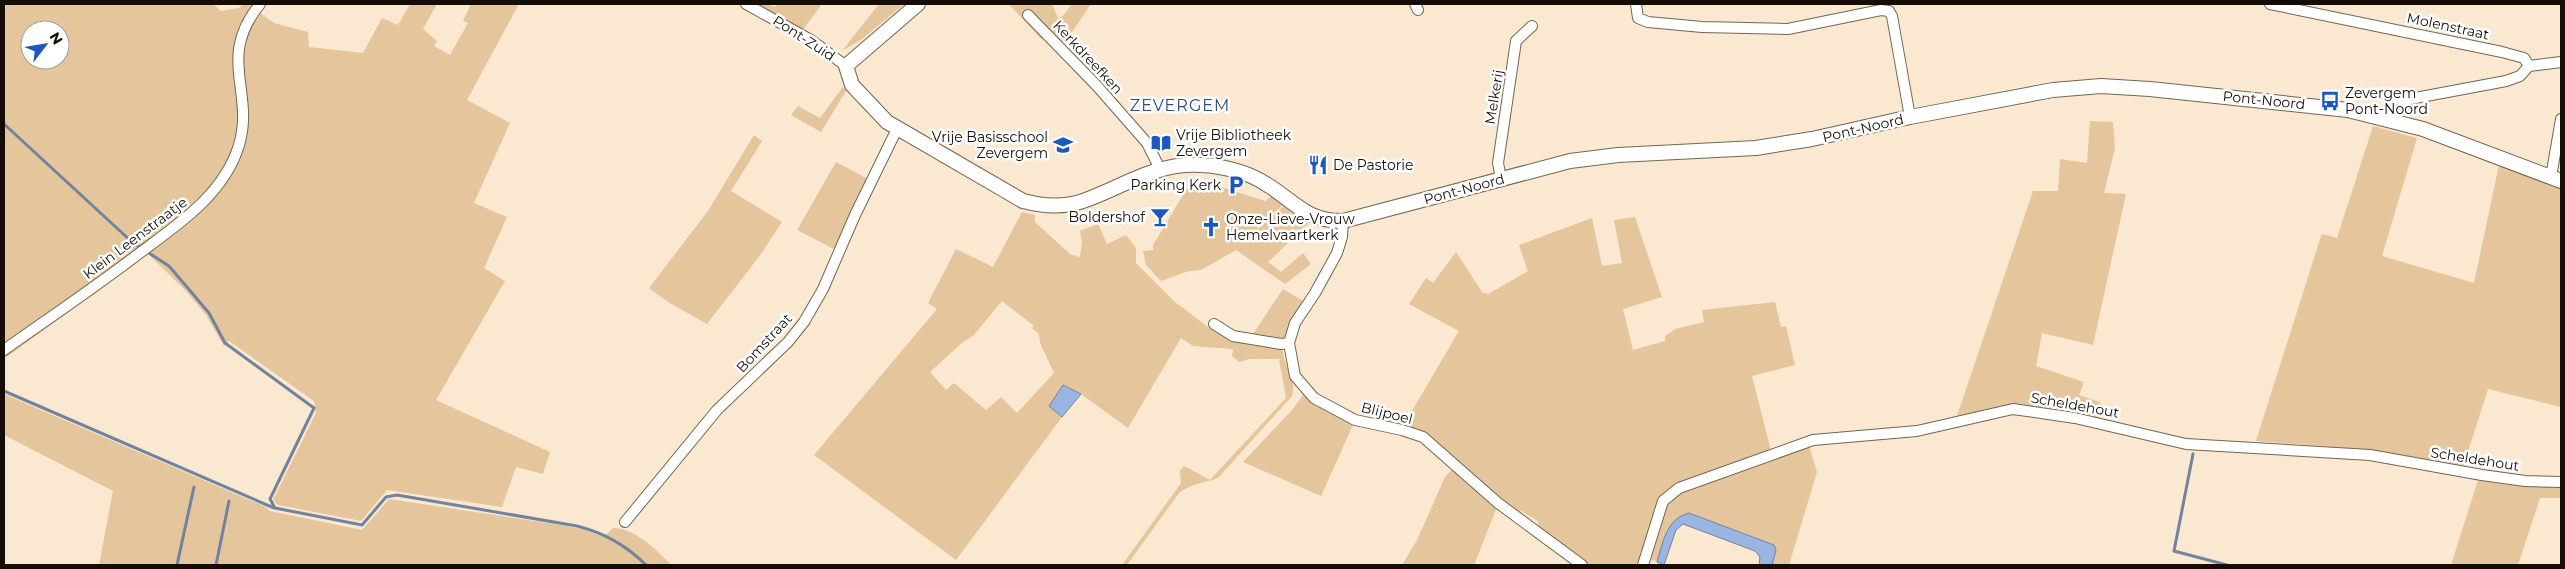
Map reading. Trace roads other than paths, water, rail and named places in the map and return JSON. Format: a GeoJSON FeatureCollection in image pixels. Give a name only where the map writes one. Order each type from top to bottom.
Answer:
{"type":"FeatureCollection","features":[{"type":"Feature","properties":{"kind":"street","name":"Klein Leenstraatje"},"geometry":{"type":"LineString","coordinates":[[4,350],[140,253],[203,202],[228,172],[234,159],[242,128],[242,97],[238,84],[238,51],[248,21],[260,4]]}},
{"type":"Feature","properties":{"kind":"street","name":"Pont-Zuid"},"geometry":{"type":"LineString","coordinates":[[746,4],[802,35],[846,66],[852,85],[897,129],[1022,201],[1052,206],[1082,202],[1138,176],[1160,169]]}},
{"type":"Feature","properties":{"kind":"street"},"geometry":{"type":"LineString","coordinates":[[846,66],[918,4]]}},
{"type":"Feature","properties":{"kind":"street"},"geometry":{"type":"LineString","coordinates":[[1636,4],[1638,18],[1648,22],[1760,29],[1788,29],[1881,10],[1889,11],[1892,16],[1910,117]]}},
{"type":"Feature","properties":{"kind":"street","name":"Molenstraat"},"geometry":{"type":"LineString","coordinates":[[2270,4],[2502,52],[2524,58],[2528,66]]}},
{"type":"Feature","properties":{"kind":"street","name":"Kerkdreefken"},"geometry":{"type":"LineString","coordinates":[[1028,15],[1097,86],[1147,143],[1160,169]]}},
{"type":"Feature","properties":{"kind":"street","name":"Melkerij"},"geometry":{"type":"LineString","coordinates":[[1501,179],[1498,163],[1516,41],[1532,26]]}},
{"type":"Feature","properties":{"kind":"street"},"geometry":{"type":"LineString","coordinates":[[2388,118],[2394,102],[2506,81],[2520,76],[2528,66],[2561,62]]}},
{"type":"Feature","properties":{"kind":"street","name":"Pont-Noord"},"geometry":{"type":"LineString","coordinates":[[1343,221],[1570,162],[1618,155],[1756,148],[1812,139],[1910,117],[2053,90],[2101,86],[2150,89],[2324,107],[2388,118],[2423,129],[2556,179],[2561,119]]}},
{"type":"Feature","properties":{"kind":"street","name":"Bomstraat"},"geometry":{"type":"LineString","coordinates":[[625,522],[717,410],[788,342],[804,322],[823,289],[855,215],[897,129]]}},
{"type":"Feature","properties":{"kind":"street"},"geometry":{"type":"LineString","coordinates":[[1160,169],[1200,165],[1236,171],[1267,184],[1306,213],[1322,220],[1343,221]]}},
{"type":"Feature","properties":{"kind":"street","name":"Blijpoel"},"geometry":{"type":"LineString","coordinates":[[1343,221],[1342,237],[1337,253],[1315,293],[1295,323],[1289,343],[1295,376],[1314,398],[1355,420],[1408,431],[1423,437],[1498,503],[1582,565]]}},
{"type":"Feature","properties":{"kind":"street"},"geometry":{"type":"LineString","coordinates":[[1214,324],[1233,336],[1281,344],[1289,343]]}},
{"type":"Feature","properties":{"kind":"street","name":"Scheldehout"},"geometry":{"type":"LineString","coordinates":[[1643,565],[1664,501],[1679,488],[1813,440],[1917,431],[2012,409],[2075,418],[2186,444],[2370,455],[2482,475],[2525,481],[2561,482]]}},
{"type":"Feature","properties":{"kind":"water"},"geometry":{"type":"Polygon","coordinates":[[[1063,385],[1081,394],[1062,417],[1049,406],[1063,385]]]}},
{"type":"Feature","properties":{"kind":"water"},"geometry":{"type":"Polygon","coordinates":[[[1689,513],[1774,545],[1776,550],[1772,565],[1759,565],[1760,557],[1755,551],[1683,524],[1676,530],[1664,565],[1657,562],[1670,526],[1675,520],[1689,513]]]}},
{"type":"Feature","properties":{"kind":"waterway"},"geometry":{"type":"LineString","coordinates":[[4,124],[132,242],[169,266],[209,313],[225,343],[314,408],[270,499],[275,508],[362,525],[386,497],[397,495],[577,526],[597,532],[614,541],[631,551],[646,565]]}},
{"type":"Feature","properties":{"kind":"waterway"},"geometry":{"type":"LineString","coordinates":[[4,391],[274,508]]}},
{"type":"Feature","properties":{"kind":"waterway"},"geometry":{"type":"LineString","coordinates":[[2193,454],[2174,551],[2227,565]]}},
{"type":"Feature","properties":{"kind":"waterway"},"geometry":{"type":"LineString","coordinates":[[177,565],[194,487]]}},
{"type":"Feature","properties":{"kind":"waterway"},"geometry":{"type":"LineString","coordinates":[[216,565],[229,501]]}},
{"type":"Feature","properties":{"kind":"place","name":"Zevergem Pont-Noord"},"geometry":{"type":"Point","coordinates":[2330,101]}},
{"type":"Feature","properties":{"kind":"place","name":"Vrije Bibliotheek Zevergem"},"geometry":{"type":"Point","coordinates":[1161,143]}},
{"type":"Feature","properties":{"kind":"place","name":"Vrije Basisschool Zevergem"},"geometry":{"type":"Point","coordinates":[1063,145]}},
{"type":"Feature","properties":{"kind":"place","name":"De Pastorie"},"geometry":{"type":"Point","coordinates":[1318,165]}},
{"type":"Feature","properties":{"kind":"place","name":"Parking Kerk"},"geometry":{"type":"Point","coordinates":[1236,185]}},
{"type":"Feature","properties":{"kind":"place","name":"Boldershof"},"geometry":{"type":"Point","coordinates":[1160,217]}},
{"type":"Feature","properties":{"kind":"place","name":"Onze-Lieve-Vrouw Hemelvaartkerk"},"geometry":{"type":"Point","coordinates":[1211,227]}},
{"type":"Feature","properties":{"kind":"district","name":"ZEVERGEM"},"geometry":{"type":"Point","coordinates":[1180,105]}}]}
